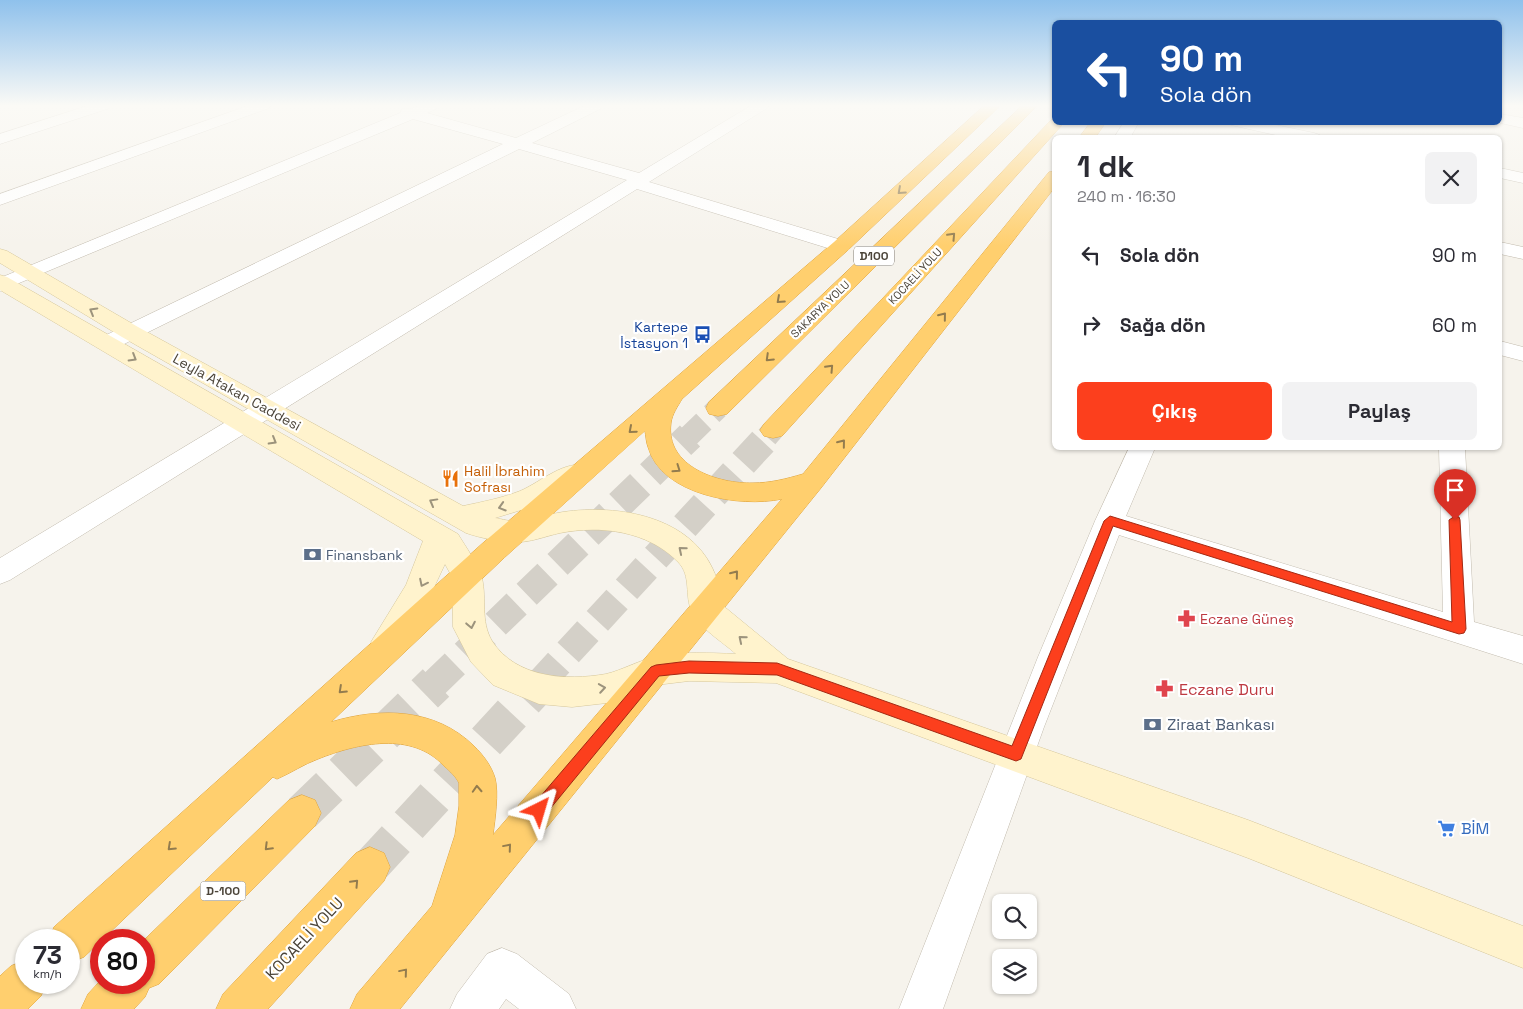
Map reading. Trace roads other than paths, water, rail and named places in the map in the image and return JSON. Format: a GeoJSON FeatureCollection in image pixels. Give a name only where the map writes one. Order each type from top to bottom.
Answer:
{"type":"FeatureCollection","features":[{"type":"Feature","properties":{"kind":"highway"},"geometry":{"type":"LineString","coordinates":[[80,932],[516,532],[841,246],[944,152]]}},
{"type":"Feature","properties":{"kind":"highway","name":"SAKARYA YOLU"},"geometry":{"type":"LineString","coordinates":[[718,408],[982,152]]}},
{"type":"Feature","properties":{"kind":"highway","name":"KOCAELİ YOLU"},"geometry":{"type":"LineString","coordinates":[[773,430],[1029,152]]}},
{"type":"Feature","properties":{"kind":"highway"},"geometry":{"type":"LineString","coordinates":[[372,1009],[656,671],[812,481],[1052,180]]}},
{"type":"Feature","properties":{"kind":"highway"},"geometry":{"type":"LineString","coordinates":[[672,396],[658,421],[658,440],[661,453],[671,465],[688,477],[712,487],[740,492],[766,492],[812,481]]}},
{"type":"Feature","properties":{"kind":"highway"},"geometry":{"type":"LineString","coordinates":[[198,822],[281,759],[308,746],[347,733],[378,727],[411,728],[438,737],[456,750],[476,777],[478,804],[474,842],[447,920]]}},
{"type":"Feature","properties":{"kind":"highway","name":"D-100"},"geometry":{"type":"LineString","coordinates":[[155,958],[302,813]]}},
{"type":"Feature","properties":{"kind":"highway","name":"KOCAELİ YOLU"},"geometry":{"type":"LineString","coordinates":[[238,1009],[370,867]]}},
{"type":"Feature","properties":{"kind":"highway"},"geometry":{"type":"LineString","coordinates":[[0,1006],[15,992]]}},
{"type":"Feature","properties":{"kind":"highway"},"geometry":{"type":"LineString","coordinates":[[103,1009],[118,994]]}},
{"type":"Feature","properties":{"kind":"main road","name":"Leyla Atakan Caddesi"},"geometry":{"type":"LineString","coordinates":[[0,256],[267,410],[456,530]]}},
{"type":"Feature","properties":{"kind":"main road","name":"Leyla Atakan Caddesi"},"geometry":{"type":"LineString","coordinates":[[1,283],[108,343],[244,424],[456,530]]}},
{"type":"Feature","properties":{"kind":"main road"},"geometry":{"type":"LineString","coordinates":[[375,660],[415,599],[432,565],[456,530],[531,496],[594,464]]}},
{"type":"Feature","properties":{"kind":"main road"},"geometry":{"type":"LineString","coordinates":[[456,530],[516,532],[563,522],[594,520],[645,527],[665,536],[689,555],[700,575],[706,610],[777,669]]}},
{"type":"Feature","properties":{"kind":"main road"},"geometry":{"type":"LineString","coordinates":[[456,530],[467,577],[469,627],[482,652],[505,676],[539,689],[572,692],[607,688],[656,671],[689,667],[777,669],[1248,839],[1523,947]]}},
{"type":"Feature","properties":{"kind":"street"},"geometry":{"type":"LineString","coordinates":[[0,200],[133,152]]}},
{"type":"Feature","properties":{"kind":"street"},"geometry":{"type":"LineString","coordinates":[[1,283],[319,152]]}},
{"type":"Feature","properties":{"kind":"street"},"geometry":{"type":"LineString","coordinates":[[108,343],[501,152]]}},
{"type":"Feature","properties":{"kind":"street"},"geometry":{"type":"LineString","coordinates":[[544,152],[841,246]]}},
{"type":"Feature","properties":{"kind":"street"},"geometry":{"type":"LineString","coordinates":[[0,572],[685,152]]}},
{"type":"Feature","properties":{"kind":"street"},"geometry":{"type":"LineString","coordinates":[[1502,173],[1523,178]]}},
{"type":"Feature","properties":{"kind":"street"},"geometry":{"type":"LineString","coordinates":[[1502,248],[1523,253]]}},
{"type":"Feature","properties":{"kind":"street"},"geometry":{"type":"LineString","coordinates":[[1502,349],[1523,354]]}},
{"type":"Feature","properties":{"kind":"street"},"geometry":{"type":"LineString","coordinates":[[921,1009],[1016,754],[1110,521],[1141,450]]}},
{"type":"Feature","properties":{"kind":"street"},"geometry":{"type":"LineString","coordinates":[[1452,450],[1459,629]]}},
{"type":"Feature","properties":{"kind":"street"},"geometry":{"type":"LineString","coordinates":[[1110,521],[1523,650]]}},
{"type":"Feature","properties":{"kind":"street"},"geometry":{"type":"LineString","coordinates":[[472,1009],[502,969],[554,1009]]}},
{"type":"Feature","properties":{"kind":"tunnel"},"geometry":{"type":"LineString","coordinates":[[688,437],[718,408]]}},
{"type":"Feature","properties":{"kind":"tunnel"},"geometry":{"type":"LineString","coordinates":[[767,437],[773,430]]}},
{"type":"Feature","properties":{"kind":"tunnel"},"geometry":{"type":"LineString","coordinates":[[434,684],[690,436]]}},
{"type":"Feature","properties":{"kind":"tunnel"},"geometry":{"type":"LineString","coordinates":[[539,684],[768,436]]}},
{"type":"Feature","properties":{"kind":"tunnel"},"geometry":{"type":"LineString","coordinates":[[302,813],[436,683]]}},
{"type":"Feature","properties":{"kind":"tunnel"},"geometry":{"type":"LineString","coordinates":[[370,867],[540,683]]}},
{"type":"Feature","properties":{"kind":"place","name":"Kartepe İstasyon 1"},"geometry":{"type":"Point","coordinates":[702,335]}},
{"type":"Feature","properties":{"kind":"place","name":"Halil İbrahim Sofrası"},"geometry":{"type":"Point","coordinates":[450,479]}},
{"type":"Feature","properties":{"kind":"place","name":"Finansbank"},"geometry":{"type":"Point","coordinates":[312,555]}},
{"type":"Feature","properties":{"kind":"place","name":"Eczane Güneş"},"geometry":{"type":"Point","coordinates":[1186,619]}},
{"type":"Feature","properties":{"kind":"place","name":"Eczane Duru"},"geometry":{"type":"Point","coordinates":[1165,689]}},
{"type":"Feature","properties":{"kind":"place","name":"Ziraat Bankası"},"geometry":{"type":"Point","coordinates":[1153,724]}},
{"type":"Feature","properties":{"kind":"place","name":"BİM"},"geometry":{"type":"Point","coordinates":[1447,828]}}]}
